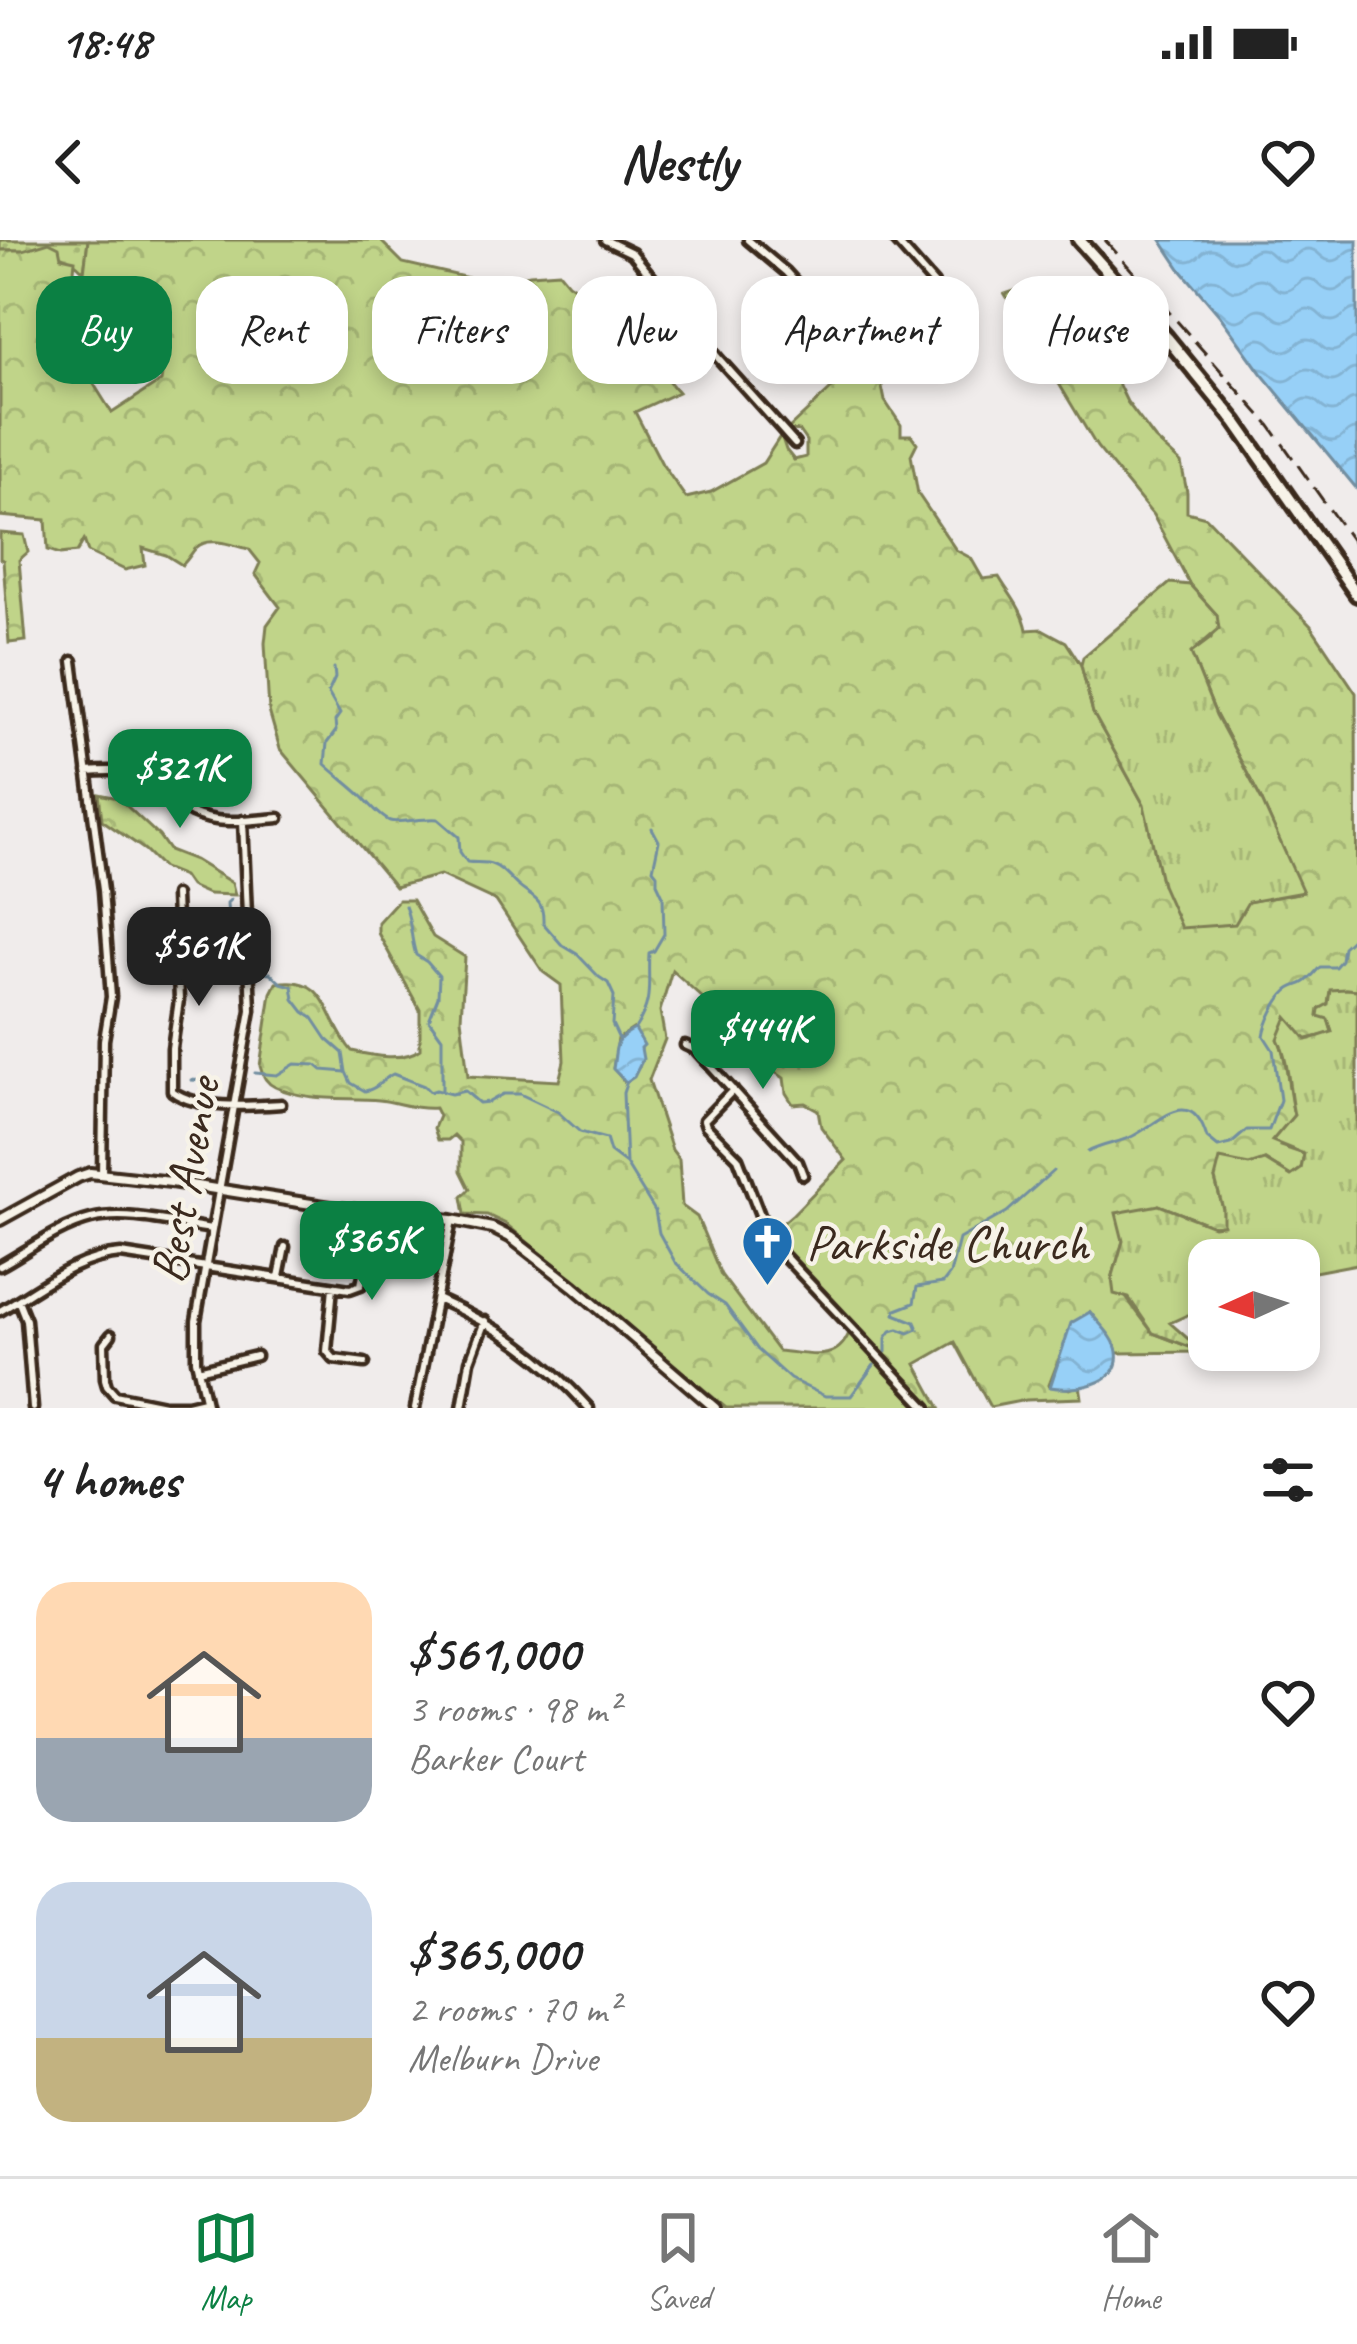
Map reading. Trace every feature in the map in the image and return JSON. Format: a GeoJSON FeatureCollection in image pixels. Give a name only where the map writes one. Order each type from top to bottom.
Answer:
{"type":"FeatureCollection","features":[{"type":"Feature","properties":{"kind":"main road"},"geometry":{"type":"LineString","coordinates":[[1079,240],[1235,421],[1357,595]]}},
{"type":"Feature","properties":{"kind":"main road"},"geometry":{"type":"LineString","coordinates":[[0,1220],[78,1177],[102,1174],[492,1228],[573,1286],[716,1408]]}},
{"type":"Feature","properties":{"kind":"street"},"geometry":{"type":"LineString","coordinates":[[605,240],[632,253],[795,444]]}},
{"type":"Feature","properties":{"kind":"street"},"geometry":{"type":"LineString","coordinates":[[748,240],[790,276]]}},
{"type":"Feature","properties":{"kind":"street"},"geometry":{"type":"LineString","coordinates":[[896,240],[927,276]]}},
{"type":"Feature","properties":{"kind":"street"},"geometry":{"type":"LineString","coordinates":[[73,662],[104,890],[111,997],[104,1040],[102,1174]]}},
{"type":"Feature","properties":{"kind":"street"},"geometry":{"type":"LineString","coordinates":[[88,772],[131,772],[158,785],[195,815],[214,820],[279,818]]}},
{"type":"Feature","properties":{"kind":"street","name":"Best Avenue"},"geometry":{"type":"LineString","coordinates":[[206,1404],[198,1370],[196,1322],[251,1010],[243,820]]}},
{"type":"Feature","properties":{"kind":"street"},"geometry":{"type":"LineString","coordinates":[[175,895],[179,1000],[172,1091],[180,1097],[234,1107],[281,1104]]}},
{"type":"Feature","properties":{"kind":"street"},"geometry":{"type":"LineString","coordinates":[[685,1045],[696,1050],[733,1090],[798,1162],[803,1175]]}},
{"type":"Feature","properties":{"kind":"street"},"geometry":{"type":"LineString","coordinates":[[733,1090],[704,1120],[738,1158],[766,1233],[927,1408]]}},
{"type":"Feature","properties":{"kind":"street"},"geometry":{"type":"LineString","coordinates":[[0,1266],[72,1225],[97,1217],[123,1216],[212,1229]]}},
{"type":"Feature","properties":{"kind":"street"},"geometry":{"type":"LineString","coordinates":[[415,1408],[452,1220]]}},
{"type":"Feature","properties":{"kind":"street"},"geometry":{"type":"LineString","coordinates":[[279,1277],[285,1246]]}},
{"type":"Feature","properties":{"kind":"street"},"geometry":{"type":"LineString","coordinates":[[0,1310],[100,1256],[121,1254],[355,1289],[361,1285],[366,1259]]}},
{"type":"Feature","properties":{"kind":"street"},"geometry":{"type":"LineString","coordinates":[[333,1287],[327,1352],[334,1359],[365,1363]]}},
{"type":"Feature","properties":{"kind":"street"},"geometry":{"type":"LineString","coordinates":[[436,1299],[516,1340],[589,1408]]}},
{"type":"Feature","properties":{"kind":"street"},"geometry":{"type":"LineString","coordinates":[[18,1300],[26,1320],[33,1408]]}},
{"type":"Feature","properties":{"kind":"street"},"geometry":{"type":"LineString","coordinates":[[461,1408],[470,1361],[485,1321]]}},
{"type":"Feature","properties":{"kind":"street"},"geometry":{"type":"LineString","coordinates":[[111,1335],[104,1344],[105,1378],[115,1394],[164,1406],[206,1404]]}},
{"type":"Feature","properties":{"kind":"street"},"geometry":{"type":"LineString","coordinates":[[198,1370],[256,1356]]}},
{"type":"Feature","properties":{"kind":"green space"},"geometry":{"type":"Polygon","coordinates":[[[0,240],[88,240],[84,272],[57,254],[0,250],[0,240]]]}},
{"type":"Feature","properties":{"kind":"green space"},"geometry":{"type":"Polygon","coordinates":[[[88,240],[384,240],[403,263],[460,276],[372,276],[372,384],[548,384],[548,276],[521,276],[559,272],[572,286],[572,384],[671,384],[678,392],[635,412],[686,498],[711,492],[763,463],[781,435],[794,460],[806,457],[806,441],[799,431],[788,429],[836,384],[881,384],[901,435],[911,435],[917,443],[911,455],[918,494],[956,550],[971,558],[983,579],[999,577],[1027,630],[1042,629],[1066,642],[1081,665],[1093,713],[1144,805],[1162,885],[1247,902],[1302,892],[1191,653],[1211,638],[1217,615],[1190,585],[1153,515],[1097,447],[1059,384],[1118,384],[1155,439],[1181,463],[1187,512],[1206,517],[1311,626],[1356,693],[1357,990],[1345,989],[1329,997],[1333,1033],[1281,1045],[1294,1115],[1280,1146],[1304,1154],[1301,1169],[1291,1176],[1265,1160],[1215,1179],[1224,1225],[1213,1226],[1159,1205],[1123,1241],[1112,1279],[1153,1333],[1188,1346],[1188,1352],[1117,1353],[1090,1312],[1064,1346],[1049,1385],[1070,1389],[1080,1385],[1082,1398],[990,1407],[955,1342],[916,1364],[940,1408],[726,1408],[506,1224],[487,1215],[465,1214],[462,1197],[470,1189],[461,1171],[461,1142],[454,1135],[438,1140],[435,1108],[313,1097],[269,1083],[260,1066],[276,983],[293,982],[316,992],[352,1051],[397,1057],[420,1049],[420,1010],[378,933],[378,922],[398,900],[412,900],[433,937],[465,957],[461,1018],[468,1076],[559,1081],[564,1061],[561,985],[543,972],[496,901],[440,875],[395,887],[280,749],[269,711],[265,643],[267,625],[280,607],[255,574],[260,563],[249,549],[208,542],[182,565],[143,548],[145,565],[125,570],[88,552],[84,540],[77,552],[48,550],[46,520],[0,516],[0,250],[23,250],[49,242],[59,247],[61,257],[75,260],[74,276],[36,276],[36,384],[94,384],[112,413],[156,384],[172,384],[172,276],[86,276],[88,240]],[[672,970],[660,1011],[665,1039],[649,1080],[679,1159],[682,1206],[697,1217],[721,1275],[778,1351],[828,1353],[849,1333],[764,1239],[846,1160],[821,1127],[818,1110],[805,1103],[793,1104],[784,1078],[672,970]],[[633,1029],[618,1039],[613,1068],[624,1081],[639,1067],[641,1047],[633,1029]]]}},
{"type":"Feature","properties":{"kind":"green space"},"geometry":{"type":"Polygon","coordinates":[[[0,533],[24,535],[28,552],[19,560],[26,641],[9,643],[0,533]]]}},
{"type":"Feature","properties":{"kind":"green space"},"geometry":{"type":"Polygon","coordinates":[[[1170,583],[1190,585],[1217,615],[1219,629],[1191,653],[1216,715],[1303,892],[1248,902],[1235,924],[1181,928],[1162,885],[1144,805],[1093,713],[1081,665],[1083,657],[1170,583]]]}},
{"type":"Feature","properties":{"kind":"green space"},"geometry":{"type":"Polygon","coordinates":[[[99,794],[118,798],[169,850],[232,883],[235,895],[208,894],[163,868],[102,820],[99,794]]]}},
{"type":"Feature","properties":{"kind":"green space"},"geometry":{"type":"Polygon","coordinates":[[[1330,990],[1357,990],[1357,1264],[1320,1271],[1320,1239],[1188,1239],[1188,1315],[1170,1323],[1188,1339],[1188,1346],[1153,1333],[1129,1298],[1114,1294],[1112,1279],[1123,1241],[1116,1213],[1159,1205],[1213,1226],[1223,1225],[1215,1179],[1220,1159],[1249,1165],[1265,1160],[1291,1176],[1301,1169],[1304,1154],[1272,1141],[1294,1115],[1278,1039],[1287,1017],[1307,1040],[1332,1032],[1328,1019],[1318,1016],[1319,1009],[1328,1004],[1330,990]]]}},
{"type":"Feature","properties":{"kind":"water"},"geometry":{"type":"Polygon","coordinates":[[[1161,240],[1357,240],[1357,489],[1261,373],[1161,240]]]}},
{"type":"Feature","properties":{"kind":"water"},"geometry":{"type":"Polygon","coordinates":[[[635,1029],[644,1045],[643,1059],[626,1082],[613,1069],[616,1049],[619,1040],[635,1029]]]}},
{"type":"Feature","properties":{"kind":"water"},"geometry":{"type":"Polygon","coordinates":[[[1090,1312],[1116,1346],[1112,1372],[1082,1387],[1050,1387],[1071,1323],[1090,1312]]]}},
{"type":"Feature","properties":{"kind":"waterway"},"geometry":{"type":"LineString","coordinates":[[334,668],[328,693],[340,714],[327,743],[325,764],[390,821],[438,819],[459,837],[460,852],[467,862],[496,866],[536,900],[543,923],[562,945],[608,983],[614,996],[612,1024],[619,1039]]}},
{"type":"Feature","properties":{"kind":"waterway"},"geometry":{"type":"LineString","coordinates":[[636,1027],[647,999],[649,953],[664,934],[663,896],[653,869],[659,841],[652,828]]}},
{"type":"Feature","properties":{"kind":"waterway"},"geometry":{"type":"LineString","coordinates":[[231,899],[227,903],[229,938],[237,955]]}},
{"type":"Feature","properties":{"kind":"waterway"},"geometry":{"type":"LineString","coordinates":[[405,906],[416,955],[439,976],[438,997],[429,1020],[442,1038],[442,1091]]}},
{"type":"Feature","properties":{"kind":"waterway"},"geometry":{"type":"LineString","coordinates":[[1088,1152],[1184,1110],[1193,1113],[1218,1147],[1231,1144],[1247,1130],[1269,1130],[1280,1100],[1273,1050],[1264,1036],[1270,1018],[1289,989],[1320,967],[1335,967],[1343,947],[1357,934]]}},
{"type":"Feature","properties":{"kind":"waterway"},"geometry":{"type":"LineString","coordinates":[[264,972],[292,986],[294,999],[343,1053],[346,1072]]}},
{"type":"Feature","properties":{"kind":"waterway"},"geometry":{"type":"LineString","coordinates":[[255,1073],[277,1075],[295,1064],[316,1065],[346,1072],[351,1083],[365,1091],[393,1074],[430,1092],[465,1091],[479,1103],[503,1094],[520,1094],[558,1112],[580,1132],[606,1139],[610,1152],[626,1164]]}},
{"type":"Feature","properties":{"kind":"waterway"},"geometry":{"type":"LineString","coordinates":[[191,1080],[220,1082]]}},
{"type":"Feature","properties":{"kind":"waterway"},"geometry":{"type":"LineString","coordinates":[[626,1084],[626,1164],[655,1211],[659,1233],[675,1262],[725,1305],[758,1350],[790,1379],[825,1396],[851,1396],[874,1365]]}},
{"type":"Feature","properties":{"kind":"waterway"},"geometry":{"type":"LineString","coordinates":[[886,1352],[891,1331],[918,1329],[915,1322],[895,1314],[896,1310],[914,1303],[917,1287],[943,1283],[959,1239],[1007,1212],[1053,1171]]}},
{"type":"Feature","properties":{"kind":"railway"},"geometry":{"type":"LineString","coordinates":[[1105,240],[1270,426],[1357,548]]}},
{"type":"Feature","properties":{"kind":"place","name":"Parkside Church"},"geometry":{"type":"Point","coordinates":[767,1288]}}]}
